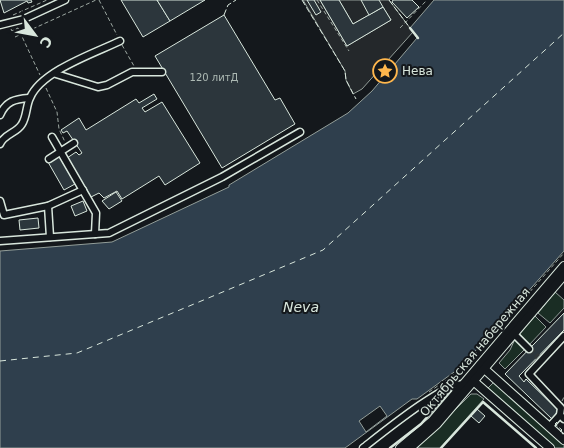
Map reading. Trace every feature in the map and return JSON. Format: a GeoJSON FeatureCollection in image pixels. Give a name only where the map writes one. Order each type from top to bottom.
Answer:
{"type":"FeatureCollection","features":[{"type":"Feature","properties":{"kind":"main road","name":"Октябрьская набережная"},"geometry":{"type":"LineString","coordinates":[[410,448],[437,424],[481,366],[564,266]]}},
{"type":"Feature","properties":{"kind":"main road","name":"Октябрьская набережная"},"geometry":{"type":"LineString","coordinates":[[481,366],[564,275]]}},
{"type":"Feature","properties":{"kind":"main road"},"geometry":{"type":"LineString","coordinates":[[481,366],[564,440]]}},
{"type":"Feature","properties":{"kind":"main road","name":"Октябрьская набережная"},"geometry":{"type":"LineString","coordinates":[[400,448],[432,421],[462,384],[471,379]]}},
{"type":"Feature","properties":{"kind":"main road"},"geometry":{"type":"LineString","coordinates":[[471,379],[550,448]]}},
{"type":"Feature","properties":{"kind":"lane"},"geometry":{"type":"LineString","coordinates":[[2,22],[24,19],[65,0]]}},
{"type":"Feature","properties":{"kind":"lane"},"geometry":{"type":"LineString","coordinates":[[0,141],[18,130],[23,122],[29,98],[43,82],[75,62],[120,41]]}},
{"type":"Feature","properties":{"kind":"lane"},"geometry":{"type":"LineString","coordinates":[[56,74],[98,88],[107,86],[132,72],[162,72]]}},
{"type":"Feature","properties":{"kind":"lane"},"geometry":{"type":"LineString","coordinates":[[0,115],[3,108],[13,100],[29,98]]}},
{"type":"Feature","properties":{"kind":"lane"},"geometry":{"type":"LineString","coordinates":[[0,241],[109,232],[222,177],[300,132]]}},
{"type":"Feature","properties":{"kind":"lane"},"geometry":{"type":"LineString","coordinates":[[52,137],[96,213],[95,234]]}},
{"type":"Feature","properties":{"kind":"lane"},"geometry":{"type":"LineString","coordinates":[[49,159],[74,143]]}},
{"type":"Feature","properties":{"kind":"lane"},"geometry":{"type":"LineString","coordinates":[[0,201],[4,215],[48,206],[83,190]]}},
{"type":"Feature","properties":{"kind":"lane"},"geometry":{"type":"LineString","coordinates":[[48,206],[50,237]]}},
{"type":"Feature","properties":{"kind":"lane"},"geometry":{"type":"LineString","coordinates":[[513,333],[529,349]]}},
{"type":"Feature","properties":{"kind":"lane"},"geometry":{"type":"LineString","coordinates":[[549,427],[562,417],[561,408],[530,378],[530,371],[539,358],[564,336]]}},
{"type":"Feature","properties":{"kind":"lane"},"geometry":{"type":"LineString","coordinates":[[363,448],[422,404],[455,384],[462,384]]}},
{"type":"Feature","properties":{"kind":"path"},"geometry":{"type":"LineString","coordinates":[[2,22],[47,0]]}},
{"type":"Feature","properties":{"kind":"path"},"geometry":{"type":"LineString","coordinates":[[65,0],[72,11]]}},
{"type":"Feature","properties":{"kind":"path"},"geometry":{"type":"LineString","coordinates":[[15,37],[96,0]]}},
{"type":"Feature","properties":{"kind":"path"},"geometry":{"type":"LineString","coordinates":[[317,0],[349,50]]}},
{"type":"Feature","properties":{"kind":"path"},"geometry":{"type":"LineString","coordinates":[[400,28],[427,0]]}},
{"type":"Feature","properties":{"kind":"path"},"geometry":{"type":"LineString","coordinates":[[426,394],[462,368],[564,253]]}},
{"type":"Feature","properties":{"kind":"green space"},"geometry":{"type":"Polygon","coordinates":[[[555,292],[564,300],[564,308],[550,323],[538,313],[555,292]]]}},
{"type":"Feature","properties":{"kind":"green space"},"geometry":{"type":"Polygon","coordinates":[[[535,316],[546,327],[529,345],[518,335],[535,316]]]}},
{"type":"Feature","properties":{"kind":"green space"},"geometry":{"type":"Polygon","coordinates":[[[515,339],[525,349],[505,369],[499,363],[510,350],[515,339]]]}},
{"type":"Feature","properties":{"kind":"green space"},"geometry":{"type":"Polygon","coordinates":[[[494,382],[564,444],[564,448],[555,448],[488,388],[494,382]]]}},
{"type":"Feature","properties":{"kind":"green space"},"geometry":{"type":"Polygon","coordinates":[[[471,394],[477,394],[484,399],[440,448],[417,448],[471,394]]]}},
{"type":"Feature","properties":{"kind":"shaded area"},"geometry":{"type":"Polygon","coordinates":[[[303,0],[320,0],[347,46],[391,20],[383,7],[353,24],[339,0],[389,0],[413,32],[362,89],[353,94],[346,80],[345,71],[303,0]]]}},
{"type":"Feature","properties":{"kind":"water","name":"Neva"},"geometry":{"type":"Polygon","coordinates":[[[434,0],[564,0],[564,251],[461,367],[417,399],[412,399],[345,448],[0,448],[0,251],[112,242],[229,187],[229,185],[348,113],[372,91],[417,38],[410,28],[434,0]]]}},
{"type":"Feature","properties":{"kind":"pier"},"geometry":{"type":"Polygon","coordinates":[[[380,406],[387,416],[366,432],[359,421],[380,406]]]}},
{"type":"Feature","properties":{"kind":"building"},"geometry":{"type":"Polygon","coordinates":[[[0,0],[31,0],[32,2],[28,3],[27,1],[4,13],[0,0]]]}},
{"type":"Feature","properties":{"kind":"building"},"geometry":{"type":"Polygon","coordinates":[[[121,0],[157,0],[170,21],[143,37],[121,0]]]}},
{"type":"Feature","properties":{"kind":"building"},"geometry":{"type":"Polygon","coordinates":[[[157,0],[205,0],[170,21],[157,0]]]}},
{"type":"Feature","properties":{"kind":"building"},"geometry":{"type":"Polygon","coordinates":[[[307,0],[314,0],[321,12],[316,15],[307,0]]]}},
{"type":"Feature","properties":{"kind":"building"},"geometry":{"type":"Polygon","coordinates":[[[320,0],[339,0],[353,24],[383,7],[391,20],[347,46],[320,0]]]}},
{"type":"Feature","properties":{"kind":"building"},"geometry":{"type":"Polygon","coordinates":[[[361,0],[379,0],[383,7],[369,15],[361,0]]]}},
{"type":"Feature","properties":{"kind":"building"},"geometry":{"type":"Polygon","coordinates":[[[393,0],[412,0],[419,7],[407,18],[392,2],[393,0]]]}},
{"type":"Feature","properties":{"kind":"building"},"geometry":{"type":"Polygon","coordinates":[[[224,15],[275,100],[280,98],[295,124],[222,168],[155,56],[224,15]]]}},
{"type":"Feature","properties":{"kind":"building"},"geometry":{"type":"Polygon","coordinates":[[[154,94],[157,99],[142,108],[145,112],[162,102],[200,163],[165,185],[159,176],[122,199],[117,191],[104,198],[99,193],[91,197],[67,158],[76,152],[79,155],[82,153],[67,131],[63,133],[61,130],[79,118],[86,130],[136,99],[139,103],[154,94]]]}},
{"type":"Feature","properties":{"kind":"building"},"geometry":{"type":"Polygon","coordinates":[[[59,156],[75,184],[64,190],[48,162],[59,156]]]}},
{"type":"Feature","properties":{"kind":"building"},"geometry":{"type":"Polygon","coordinates":[[[116,192],[122,201],[109,209],[102,201],[116,192]]]}},
{"type":"Feature","properties":{"kind":"building"},"geometry":{"type":"Polygon","coordinates":[[[83,201],[87,211],[75,216],[71,206],[83,201]]]}},
{"type":"Feature","properties":{"kind":"building"},"geometry":{"type":"Polygon","coordinates":[[[38,218],[39,228],[20,230],[19,220],[38,218]]]}},
{"type":"Feature","properties":{"kind":"building"},"geometry":{"type":"Polygon","coordinates":[[[564,313],[564,330],[519,376],[524,382],[526,379],[559,411],[552,419],[505,374],[564,313]]]}},
{"type":"Feature","properties":{"kind":"building"},"geometry":{"type":"Polygon","coordinates":[[[477,409],[485,416],[479,423],[471,416],[477,409]]]}},
{"type":"Feature","properties":{"kind":"ferry route"},"geometry":{"type":"LineString","coordinates":[[0,361],[77,353],[323,250],[564,33]]}},
{"type":"Feature","properties":{"kind":"tunnel"},"geometry":{"type":"LineString","coordinates":[[529,349],[538,357]]}},
{"type":"Feature","properties":{"kind":"fence"},"geometry":{"type":"LineString","coordinates":[[224,15],[228,5],[236,0]]}},
{"type":"Feature","properties":{"kind":"fence"},"geometry":{"type":"LineString","coordinates":[[302,0],[345,71],[346,80],[356,99]]}},
{"type":"Feature","properties":{"kind":"fence"},"geometry":{"type":"LineString","coordinates":[[389,0],[410,28]]}},
{"type":"Feature","properties":{"kind":"fence"},"geometry":{"type":"LineString","coordinates":[[557,422],[555,424],[562,430],[560,432],[563,434]]}},
{"type":"Feature","properties":{"kind":"wall"},"geometry":{"type":"LineString","coordinates":[[410,28],[418,38]]}},
{"type":"Feature","properties":{"kind":"wall"},"geometry":{"type":"LineString","coordinates":[[390,448],[421,424],[453,388]]}},
{"type":"Feature","properties":{"kind":"wall"},"geometry":{"type":"LineString","coordinates":[[441,448],[483,402],[536,448]]}},
{"type":"Feature","properties":{"kind":"place","name":"Нева"},"geometry":{"type":"Point","coordinates":[385,71]}}]}
